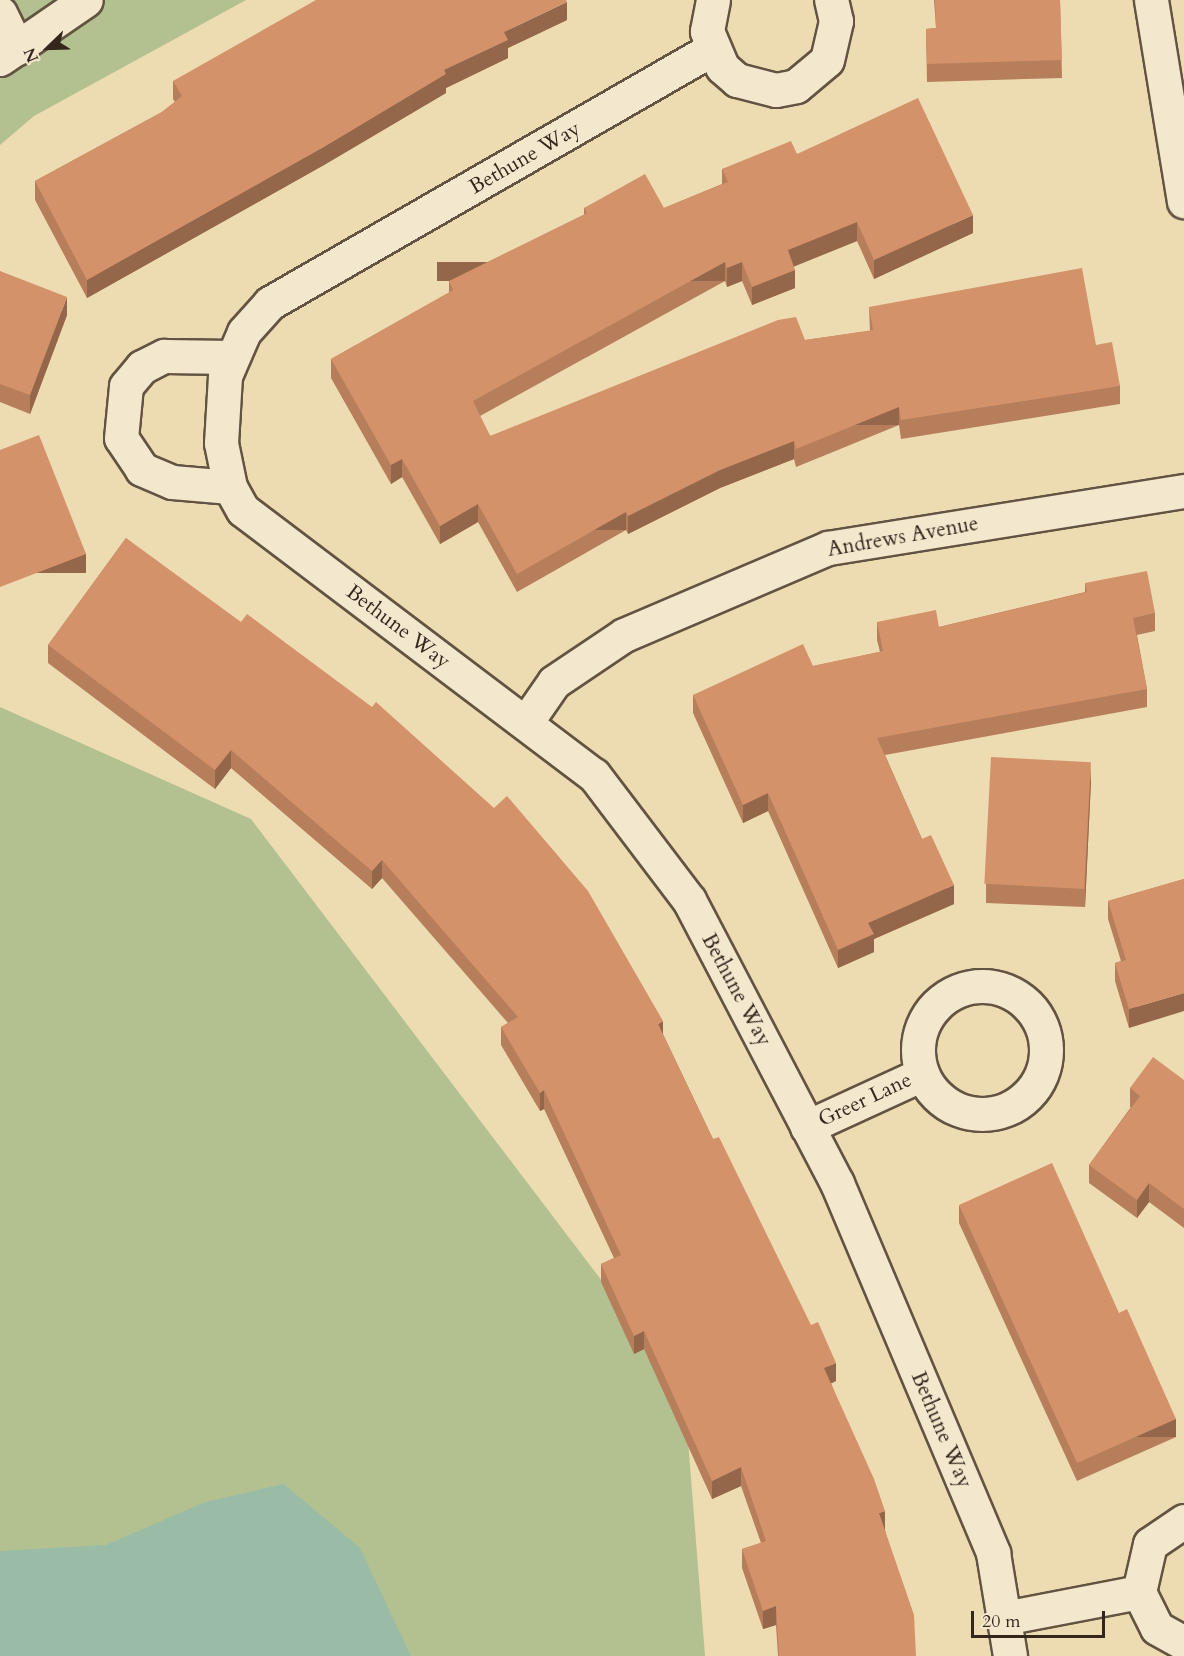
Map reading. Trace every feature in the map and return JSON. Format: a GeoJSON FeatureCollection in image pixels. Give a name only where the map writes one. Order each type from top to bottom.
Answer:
{"type":"FeatureCollection","features":[{"type":"Feature","properties":{"kind":"street"},"geometry":{"type":"LineString","coordinates":[[0,13],[8,54],[86,0]]}},
{"type":"Feature","properties":{"kind":"street"},"geometry":{"type":"LineString","coordinates":[[713,0],[707,31],[712,49],[737,80],[776,90],[796,86],[827,60],[834,42],[831,0]]}},
{"type":"Feature","properties":{"kind":"street"},"geometry":{"type":"LineString","coordinates":[[1151,0],[1184,201]]}},
{"type":"Feature","properties":{"kind":"street","name":"Bethune Way"},"geometry":{"type":"LineString","coordinates":[[712,49],[270,303],[244,332],[225,376],[221,443],[230,487],[243,510],[526,721],[594,775],[689,900],[837,1183],[993,1553],[1010,1656]]}},
{"type":"Feature","properties":{"kind":"street"},"geometry":{"type":"LineString","coordinates":[[230,487],[172,482],[142,469],[121,438],[126,386],[142,367],[164,356],[232,357]]}},
{"type":"Feature","properties":{"kind":"street","name":"Andrews Avenue"},"geometry":{"type":"LineString","coordinates":[[526,721],[554,682],[624,635],[828,548],[1184,491]]}},
{"type":"Feature","properties":{"kind":"street","name":"Greer Lane"},"geometry":{"type":"LineString","coordinates":[[807,1127],[922,1074]]}},
{"type":"Feature","properties":{"kind":"street"},"geometry":{"type":"LineString","coordinates":[[1184,1521],[1150,1544],[1139,1592],[1157,1628],[1184,1643]]}},
{"type":"Feature","properties":{"kind":"street"},"geometry":{"type":"LineString","coordinates":[[1004,1618],[1139,1592]]}},
{"type":"Feature","properties":{"kind":"shaded area"},"geometry":{"type":"Polygon","coordinates":[[[0,0],[246,0],[34,116],[0,145],[0,0]]]}},
{"type":"Feature","properties":{"kind":"shaded area"},"geometry":{"type":"Polygon","coordinates":[[[0,707],[251,819],[684,1389],[705,1656],[0,1656],[0,707]]]}},
{"type":"Feature","properties":{"kind":"shaded area"},"geometry":{"type":"Polygon","coordinates":[[[284,1484],[360,1548],[411,1656],[0,1656],[0,1551],[106,1545],[205,1502],[284,1484]]]}},
{"type":"Feature","properties":{"kind":"building"},"geometry":{"type":"Polygon","coordinates":[[[316,0],[566,0],[567,2],[504,32],[508,40],[444,70],[446,74],[324,147],[87,280],[35,181],[162,112],[182,96],[173,81],[316,0]]]}},
{"type":"Feature","properties":{"kind":"building"},"geometry":{"type":"Polygon","coordinates":[[[935,0],[1060,0],[1062,60],[927,64],[926,29],[936,28],[935,0]]]}},
{"type":"Feature","properties":{"kind":"building"},"geometry":{"type":"Polygon","coordinates":[[[918,98],[973,215],[874,260],[857,222],[788,250],[795,270],[752,287],[742,262],[727,268],[725,262],[473,401],[490,436],[778,320],[796,317],[805,340],[873,330],[869,307],[1082,268],[1096,345],[1112,342],[1120,386],[901,420],[899,407],[796,449],[794,441],[720,470],[628,516],[626,512],[517,574],[478,504],[440,526],[402,459],[391,465],[331,359],[453,290],[449,281],[587,213],[584,208],[645,174],[664,208],[728,182],[722,169],[791,141],[797,154],[918,98]]]}},
{"type":"Feature","properties":{"kind":"building"},"geometry":{"type":"Polygon","coordinates":[[[0,271],[67,297],[30,395],[0,384],[0,271]]]}},
{"type":"Feature","properties":{"kind":"building"},"geometry":{"type":"Polygon","coordinates":[[[39,435],[86,554],[0,587],[0,450],[39,435]]]}},
{"type":"Feature","properties":{"kind":"building"},"geometry":{"type":"Polygon","coordinates":[[[126,538],[241,622],[247,614],[372,707],[376,702],[494,808],[507,796],[588,891],[663,1021],[658,1024],[713,1139],[719,1137],[811,1325],[818,1322],[836,1363],[824,1368],[874,1479],[885,1511],[879,1513],[914,1615],[916,1656],[779,1656],[776,1606],[763,1611],[742,1549],[766,1541],[741,1467],[712,1481],[644,1331],[634,1336],[601,1264],[621,1255],[544,1090],[540,1093],[501,1027],[518,1017],[382,860],[372,871],[231,750],[215,770],[48,645],[126,538]]]}},
{"type":"Feature","properties":{"kind":"building"},"geometry":{"type":"Polygon","coordinates":[[[1147,571],[1155,613],[1133,618],[1147,689],[877,738],[922,839],[931,835],[954,885],[868,923],[874,934],[838,950],[768,793],[743,805],[693,695],[803,644],[813,666],[883,651],[877,622],[936,610],[939,627],[1087,592],[1085,583],[1147,571]]]}},
{"type":"Feature","properties":{"kind":"building"},"geometry":{"type":"Polygon","coordinates":[[[991,757],[1091,762],[1084,889],[984,884],[991,757]]]}},
{"type":"Feature","properties":{"kind":"building"},"geometry":{"type":"Polygon","coordinates":[[[1184,879],[1184,993],[1129,1009],[1115,963],[1126,960],[1108,901],[1184,879]]]}},
{"type":"Feature","properties":{"kind":"building"},"geometry":{"type":"Polygon","coordinates":[[[1153,1057],[1184,1080],[1184,1209],[1149,1183],[1137,1200],[1089,1165],[1140,1096],[1130,1088],[1153,1057]]]}},
{"type":"Feature","properties":{"kind":"building"},"geometry":{"type":"Polygon","coordinates":[[[1052,1163],[1119,1313],[1127,1309],[1176,1419],[1077,1463],[959,1205],[1052,1163]]]}}]}
